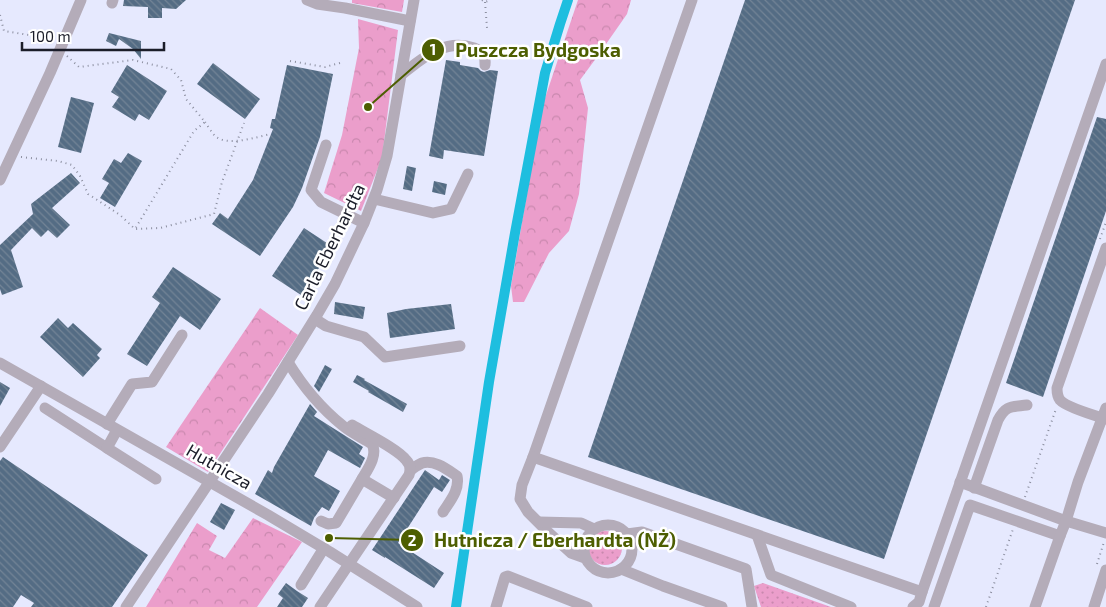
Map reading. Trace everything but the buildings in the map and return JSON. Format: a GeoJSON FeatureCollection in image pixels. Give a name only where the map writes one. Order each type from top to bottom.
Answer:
{"type":"FeatureCollection","features":[{"type":"Feature","properties":{"kind":"street"},"geometry":{"type":"LineString","coordinates":[[0,180],[81,0]]}},
{"type":"Feature","properties":{"kind":"street"},"geometry":{"type":"LineString","coordinates":[[307,0],[317,4],[410,21]]}},
{"type":"Feature","properties":{"kind":"street","name":"Carla Eberhardta"},"geometry":{"type":"LineString","coordinates":[[128,606],[315,319],[335,284],[364,223],[374,199],[387,156],[414,0]]}},
{"type":"Feature","properties":{"kind":"street"},"geometry":{"type":"LineString","coordinates":[[585,558],[572,553],[528,512],[520,499],[522,485],[534,457],[692,0]]}},
{"type":"Feature","properties":{"kind":"street"},"geometry":{"type":"LineString","coordinates":[[400,75],[426,56],[450,46],[462,45],[475,48],[486,58],[485,65]]}},
{"type":"Feature","properties":{"kind":"street"},"geometry":{"type":"LineString","coordinates":[[913,607],[919,602],[1106,64]]}},
{"type":"Feature","properties":{"kind":"street"},"geometry":{"type":"LineString","coordinates":[[326,145],[311,190],[322,202],[364,223]]}},
{"type":"Feature","properties":{"kind":"street"},"geometry":{"type":"LineString","coordinates":[[374,199],[433,213],[451,209],[468,174]]}},
{"type":"Feature","properties":{"kind":"street"},"geometry":{"type":"LineString","coordinates":[[1035,607],[1078,482],[1105,415],[1068,406],[1060,400],[1057,388],[1106,248]]}},
{"type":"Feature","properties":{"kind":"street"},"geometry":{"type":"LineString","coordinates":[[315,319],[326,326],[364,337],[384,357],[460,346]]}},
{"type":"Feature","properties":{"kind":"street"},"geometry":{"type":"LineString","coordinates":[[107,448],[112,427],[132,384],[152,382],[182,335]]}},
{"type":"Feature","properties":{"kind":"street"},"geometry":{"type":"LineString","coordinates":[[288,362],[299,380],[317,401],[343,426],[372,444],[374,448],[374,454],[362,479],[336,523],[328,524],[321,521]]}},
{"type":"Feature","properties":{"kind":"street","name":"Hutnicza"},"geometry":{"type":"LineString","coordinates":[[0,363],[324,548],[350,564],[400,603],[417,607]]}},
{"type":"Feature","properties":{"kind":"street"},"geometry":{"type":"LineString","coordinates":[[0,447],[41,386]]}},
{"type":"Feature","properties":{"kind":"street"},"geometry":{"type":"LineString","coordinates":[[974,488],[1002,411],[1008,407],[1027,405]]}},
{"type":"Feature","properties":{"kind":"street"},"geometry":{"type":"LineString","coordinates":[[45,408],[156,478]]}},
{"type":"Feature","properties":{"kind":"street"},"geometry":{"type":"LineString","coordinates":[[352,425],[400,453],[408,461],[411,470]]}},
{"type":"Feature","properties":{"kind":"street"},"geometry":{"type":"LineString","coordinates":[[534,457],[922,592]]}},
{"type":"Feature","properties":{"kind":"street"},"geometry":{"type":"LineString","coordinates":[[320,607],[411,470],[424,462],[430,462],[457,476],[457,489],[443,512]]}},
{"type":"Feature","properties":{"kind":"street"},"geometry":{"type":"LineString","coordinates":[[362,479],[394,498]]}},
{"type":"Feature","properties":{"kind":"street"},"geometry":{"type":"LineString","coordinates":[[960,482],[1066,521],[1106,533]]}},
{"type":"Feature","properties":{"kind":"street"},"geometry":{"type":"LineString","coordinates":[[934,607],[970,505],[1060,536]]}},
{"type":"Feature","properties":{"kind":"street"},"geometry":{"type":"LineString","coordinates":[[539,522],[581,523],[594,529]]}},
{"type":"Feature","properties":{"kind":"street"},"geometry":{"type":"LineString","coordinates":[[609,524],[617,526],[627,534],[632,545],[632,553],[621,569],[610,573],[602,572],[595,570],[589,565],[583,550],[584,542],[594,529],[601,525],[609,524]]}},
{"type":"Feature","properties":{"kind":"street"},"geometry":{"type":"LineString","coordinates":[[627,534],[642,532],[746,569],[752,607]]}},
{"type":"Feature","properties":{"kind":"street"},"geometry":{"type":"LineString","coordinates":[[757,535],[771,575],[851,607]]}},
{"type":"Feature","properties":{"kind":"street"},"geometry":{"type":"LineString","coordinates":[[301,585],[324,548]]}},
{"type":"Feature","properties":{"kind":"street"},"geometry":{"type":"LineString","coordinates":[[621,569],[722,607]]}},
{"type":"Feature","properties":{"kind":"street"},"geometry":{"type":"LineString","coordinates":[[1094,607],[1106,570]]}},
{"type":"Feature","properties":{"kind":"street"},"geometry":{"type":"LineString","coordinates":[[496,607],[505,577],[508,576],[587,607]]}},
{"type":"Feature","properties":{"kind":"path"},"geometry":{"type":"LineString","coordinates":[[485,2],[491,0]]}},
{"type":"Feature","properties":{"kind":"path"},"geometry":{"type":"LineString","coordinates":[[485,2],[487,28]]}},
{"type":"Feature","properties":{"kind":"path"},"geometry":{"type":"LineString","coordinates":[[0,16],[4,31],[62,45],[79,67],[132,60],[171,69],[181,80],[186,99],[216,136],[236,141],[271,134]]}},
{"type":"Feature","properties":{"kind":"path"},"geometry":{"type":"LineString","coordinates":[[290,61],[325,67],[340,63]]}},
{"type":"Feature","properties":{"kind":"path"},"geometry":{"type":"LineString","coordinates":[[135,229],[194,131],[205,122]]}},
{"type":"Feature","properties":{"kind":"path"},"geometry":{"type":"LineString","coordinates":[[11,155],[58,161],[72,165],[80,176],[88,194],[120,215],[135,229],[160,228],[214,214],[222,182],[244,122]]}},
{"type":"Feature","properties":{"kind":"green space"},"geometry":{"type":"Polygon","coordinates":[[[352,0],[404,0],[402,12],[352,3],[352,0]]]}},
{"type":"Feature","properties":{"kind":"green space"},"geometry":{"type":"Polygon","coordinates":[[[578,0],[631,0],[627,14],[580,80],[588,108],[579,194],[569,231],[549,253],[524,302],[513,302],[511,286],[542,107],[578,0]]]}},
{"type":"Feature","properties":{"kind":"green space"},"geometry":{"type":"Polygon","coordinates":[[[358,19],[398,30],[382,158],[361,211],[324,193],[342,135],[359,48],[358,19]]]}},
{"type":"Feature","properties":{"kind":"green space"},"geometry":{"type":"Polygon","coordinates":[[[260,308],[298,335],[208,472],[166,447],[260,308]]]}},
{"type":"Feature","properties":{"kind":"green space"},"geometry":{"type":"Polygon","coordinates":[[[253,518],[302,542],[257,607],[146,607],[197,523],[217,536],[209,550],[225,558],[253,518]]]}},
{"type":"Feature","properties":{"kind":"green space"},"geometry":{"type":"Polygon","coordinates":[[[605,531],[612,532],[617,536],[621,541],[621,555],[617,560],[612,564],[605,565],[598,564],[593,560],[589,555],[588,548],[589,541],[593,536],[598,532],[605,531]]]}},
{"type":"Feature","properties":{"kind":"green space"},"geometry":{"type":"Polygon","coordinates":[[[763,583],[831,607],[761,607],[754,586],[763,583]]]}},
{"type":"Feature","properties":{"kind":"waterway"},"geometry":{"type":"LineString","coordinates":[[456,607],[489,382],[515,233],[545,73],[568,0]]}},
{"type":"Feature","properties":{"kind":"place","name":"Puszcza Bydgoska"},"geometry":{"type":"Point","coordinates":[368,107]}},
{"type":"Feature","properties":{"kind":"place","name":"Hutnicza / Eberhardta (NŻ)"},"geometry":{"type":"Point","coordinates":[329,538]}}]}
